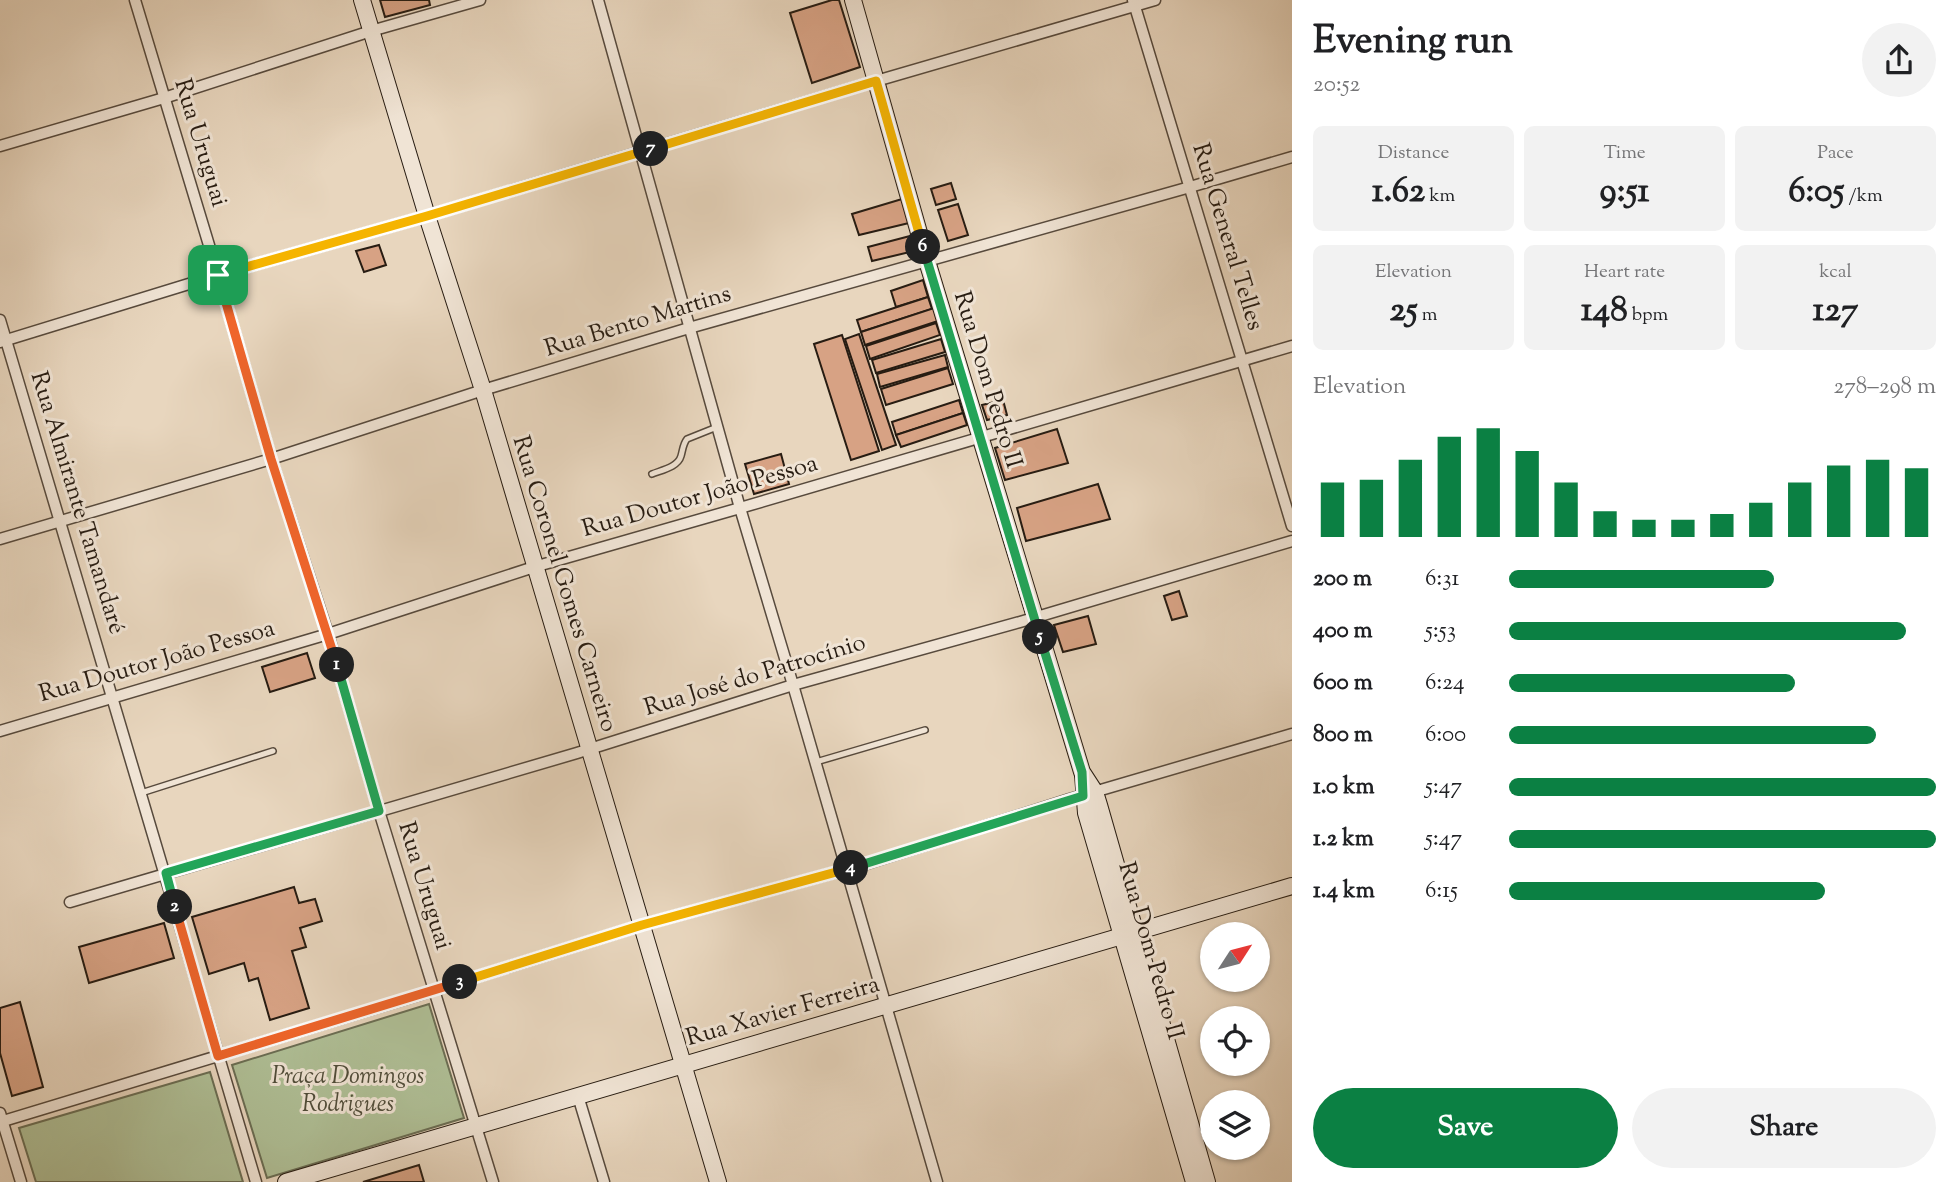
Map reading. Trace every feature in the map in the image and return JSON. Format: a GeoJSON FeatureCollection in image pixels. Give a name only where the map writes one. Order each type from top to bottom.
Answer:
{"type":"FeatureCollection","features":[{"type":"Feature","properties":{"kind":"street","name":"Rua Uruguai"},"geometry":{"type":"LineString","coordinates":[[135,0],[271,459],[328,634],[379,811],[493,1182]]}},
{"type":"Feature","properties":{"kind":"street","name":"Rua Coronel Gomes Carneiro"},"geometry":{"type":"LineString","coordinates":[[362,0],[483,390],[718,1182]]}},
{"type":"Feature","properties":{"kind":"street"},"geometry":{"type":"LineString","coordinates":[[0,146],[480,0]]}},
{"type":"Feature","properties":{"kind":"street"},"geometry":{"type":"LineString","coordinates":[[598,0],[740,508],[937,1182]]}},
{"type":"Feature","properties":{"kind":"street","name":"Rua Dom Pedro II"},"geometry":{"type":"LineString","coordinates":[[853,0],[927,261],[1089,794],[1086,813],[1129,934],[1207,1182]]}},
{"type":"Feature","properties":{"kind":"street"},"geometry":{"type":"LineString","coordinates":[[3,341],[1134,3],[1155,0]]}},
{"type":"Feature","properties":{"kind":"street","name":"Rua General Telles"},"geometry":{"type":"LineString","coordinates":[[1134,3],[1292,526]]}},
{"type":"Feature","properties":{"kind":"street","name":"Rua Bento Martins"},"geometry":{"type":"LineString","coordinates":[[0,539],[271,459],[483,390],[689,328],[1292,157]]}},
{"type":"Feature","properties":{"kind":"street","name":"Rua Almirante Tamandaré"},"geometry":{"type":"LineString","coordinates":[[0,320],[3,341],[61,521],[256,1182]]}},
{"type":"Feature","properties":{"kind":"street","name":"Rua Doutor João Pessoa"},"geometry":{"type":"LineString","coordinates":[[0,731],[328,634],[534,567],[1292,346]]}},
{"type":"Feature","properties":{"kind":"street","name":"Rua José do Patrocínio"},"geometry":{"type":"LineString","coordinates":[[70,902],[793,685],[1034,618],[1292,541]]}},
{"type":"Feature","properties":{"kind":"street"},"geometry":{"type":"LineString","coordinates":[[21,1182],[1,1119],[218,1056],[642,925],[846,869],[1292,734]]}},
{"type":"Feature","properties":{"kind":"street","name":"Rua Xavier Ferreira"},"geometry":{"type":"LineString","coordinates":[[286,1182],[1292,886]]}},
{"type":"Feature","properties":{"kind":"street","name":"Rua Dom Pedro II"},"geometry":{"type":"LineString","coordinates":[[1129,934],[1194,1182]]}},
{"type":"Feature","properties":{"kind":"street"},"geometry":{"type":"LineString","coordinates":[[578,1096],[604,1182]]}},
{"type":"Feature","properties":{"kind":"lane"},"geometry":{"type":"LineString","coordinates":[[652,474],[677,463],[687,439],[717,427]]}},
{"type":"Feature","properties":{"kind":"lane"},"geometry":{"type":"LineString","coordinates":[[816,762],[925,730]]}},
{"type":"Feature","properties":{"kind":"lane"},"geometry":{"type":"LineString","coordinates":[[141,793],[273,751]]}},
{"type":"Feature","properties":{"kind":"green space","name":"Praça Domingos Rodrigues"},"geometry":{"type":"Polygon","coordinates":[[[429,1004],[464,1118],[267,1178],[232,1065],[429,1004]]]}},
{"type":"Feature","properties":{"kind":"green space","name":"Praça Domingos Rodrigues"},"geometry":{"type":"Polygon","coordinates":[[[210,1072],[243,1182],[36,1182],[19,1128],[210,1072]]]}},
{"type":"Feature","properties":{"kind":"building"},"geometry":{"type":"Polygon","coordinates":[[[380,0],[429,0],[430,5],[385,17],[380,0]]]}},
{"type":"Feature","properties":{"kind":"building"},"geometry":{"type":"Polygon","coordinates":[[[839,0],[860,67],[812,83],[790,13],[839,0]]]}},
{"type":"Feature","properties":{"kind":"building"},"geometry":{"type":"Polygon","coordinates":[[[951,183],[956,199],[936,205],[931,189],[951,183]]]}},
{"type":"Feature","properties":{"kind":"building"},"geometry":{"type":"Polygon","coordinates":[[[902,199],[909,223],[859,235],[852,214],[902,199]]]}},
{"type":"Feature","properties":{"kind":"building"},"geometry":{"type":"Polygon","coordinates":[[[958,204],[968,235],[948,241],[938,210],[958,204]]]}},
{"type":"Feature","properties":{"kind":"building"},"geometry":{"type":"Polygon","coordinates":[[[910,236],[914,251],[872,261],[868,247],[910,236]]]}},
{"type":"Feature","properties":{"kind":"building"},"geometry":{"type":"Polygon","coordinates":[[[379,245],[386,265],[364,272],[356,251],[379,245]]]}},
{"type":"Feature","properties":{"kind":"building"},"geometry":{"type":"Polygon","coordinates":[[[923,280],[928,297],[896,307],[891,291],[923,280]]]}},
{"type":"Feature","properties":{"kind":"building"},"geometry":{"type":"Polygon","coordinates":[[[928,297],[932,309],[861,332],[857,320],[928,297]]]}},
{"type":"Feature","properties":{"kind":"building"},"geometry":{"type":"Polygon","coordinates":[[[934,308],[938,321],[865,345],[861,332],[934,308]]]}},
{"type":"Feature","properties":{"kind":"building"},"geometry":{"type":"Polygon","coordinates":[[[936,323],[940,335],[870,359],[866,346],[936,323]]]}},
{"type":"Feature","properties":{"kind":"building"},"geometry":{"type":"Polygon","coordinates":[[[859,334],[896,445],[882,450],[845,339],[859,334]]]}},
{"type":"Feature","properties":{"kind":"building"},"geometry":{"type":"Polygon","coordinates":[[[842,335],[879,451],[851,460],[814,344],[842,335]]]}},
{"type":"Feature","properties":{"kind":"building"},"geometry":{"type":"Polygon","coordinates":[[[941,339],[945,352],[876,373],[872,360],[941,339]]]}},
{"type":"Feature","properties":{"kind":"building"},"geometry":{"type":"Polygon","coordinates":[[[945,355],[948,367],[880,387],[877,374],[945,355]]]}},
{"type":"Feature","properties":{"kind":"building"},"geometry":{"type":"Polygon","coordinates":[[[948,368],[953,384],[886,405],[881,389],[948,368]]]}},
{"type":"Feature","properties":{"kind":"building"},"geometry":{"type":"Polygon","coordinates":[[[959,400],[963,413],[896,435],[892,422],[959,400]]]}},
{"type":"Feature","properties":{"kind":"building"},"geometry":{"type":"Polygon","coordinates":[[[1003,400],[1007,415],[987,420],[982,405],[1003,400]]]}},
{"type":"Feature","properties":{"kind":"building"},"geometry":{"type":"Polygon","coordinates":[[[963,413],[967,425],[901,447],[896,435],[963,413]]]}},
{"type":"Feature","properties":{"kind":"building"},"geometry":{"type":"Polygon","coordinates":[[[1057,429],[1068,463],[1005,480],[995,448],[1057,429]]]}},
{"type":"Feature","properties":{"kind":"building"},"geometry":{"type":"Polygon","coordinates":[[[781,454],[789,484],[754,494],[745,464],[781,454]]]}},
{"type":"Feature","properties":{"kind":"building"},"geometry":{"type":"Polygon","coordinates":[[[1098,484],[1110,519],[1026,541],[1017,508],[1098,484]]]}},
{"type":"Feature","properties":{"kind":"building"},"geometry":{"type":"Polygon","coordinates":[[[1179,591],[1187,616],[1172,620],[1164,596],[1179,591]]]}},
{"type":"Feature","properties":{"kind":"building"},"geometry":{"type":"Polygon","coordinates":[[[1088,616],[1096,644],[1063,652],[1054,625],[1088,616]]]}},
{"type":"Feature","properties":{"kind":"building"},"geometry":{"type":"Polygon","coordinates":[[[307,653],[315,678],[270,692],[262,667],[307,653]]]}},
{"type":"Feature","properties":{"kind":"building"},"geometry":{"type":"Polygon","coordinates":[[[294,887],[299,903],[315,899],[322,921],[300,928],[306,947],[292,951],[309,1008],[270,1020],[258,978],[249,981],[244,963],[209,974],[192,917],[294,887]]]}},
{"type":"Feature","properties":{"kind":"building"},"geometry":{"type":"Polygon","coordinates":[[[164,923],[174,958],[89,983],[79,947],[164,923]]]}},
{"type":"Feature","properties":{"kind":"building"},"geometry":{"type":"Polygon","coordinates":[[[20,1002],[43,1087],[12,1096],[0,1053],[0,1008],[20,1002]]]}},
{"type":"Feature","properties":{"kind":"building"},"geometry":{"type":"Polygon","coordinates":[[[419,1165],[424,1182],[363,1182],[419,1165]]]}},
{"type":"Feature","properties":{"kind":"route"},"geometry":{"type":"LineString","coordinates":[[876,81],[927,261],[1082,772],[1083,796],[866,864],[642,925],[218,1056],[166,873],[379,811],[328,634],[271,459],[218,275],[427,216],[876,81]]}}]}
